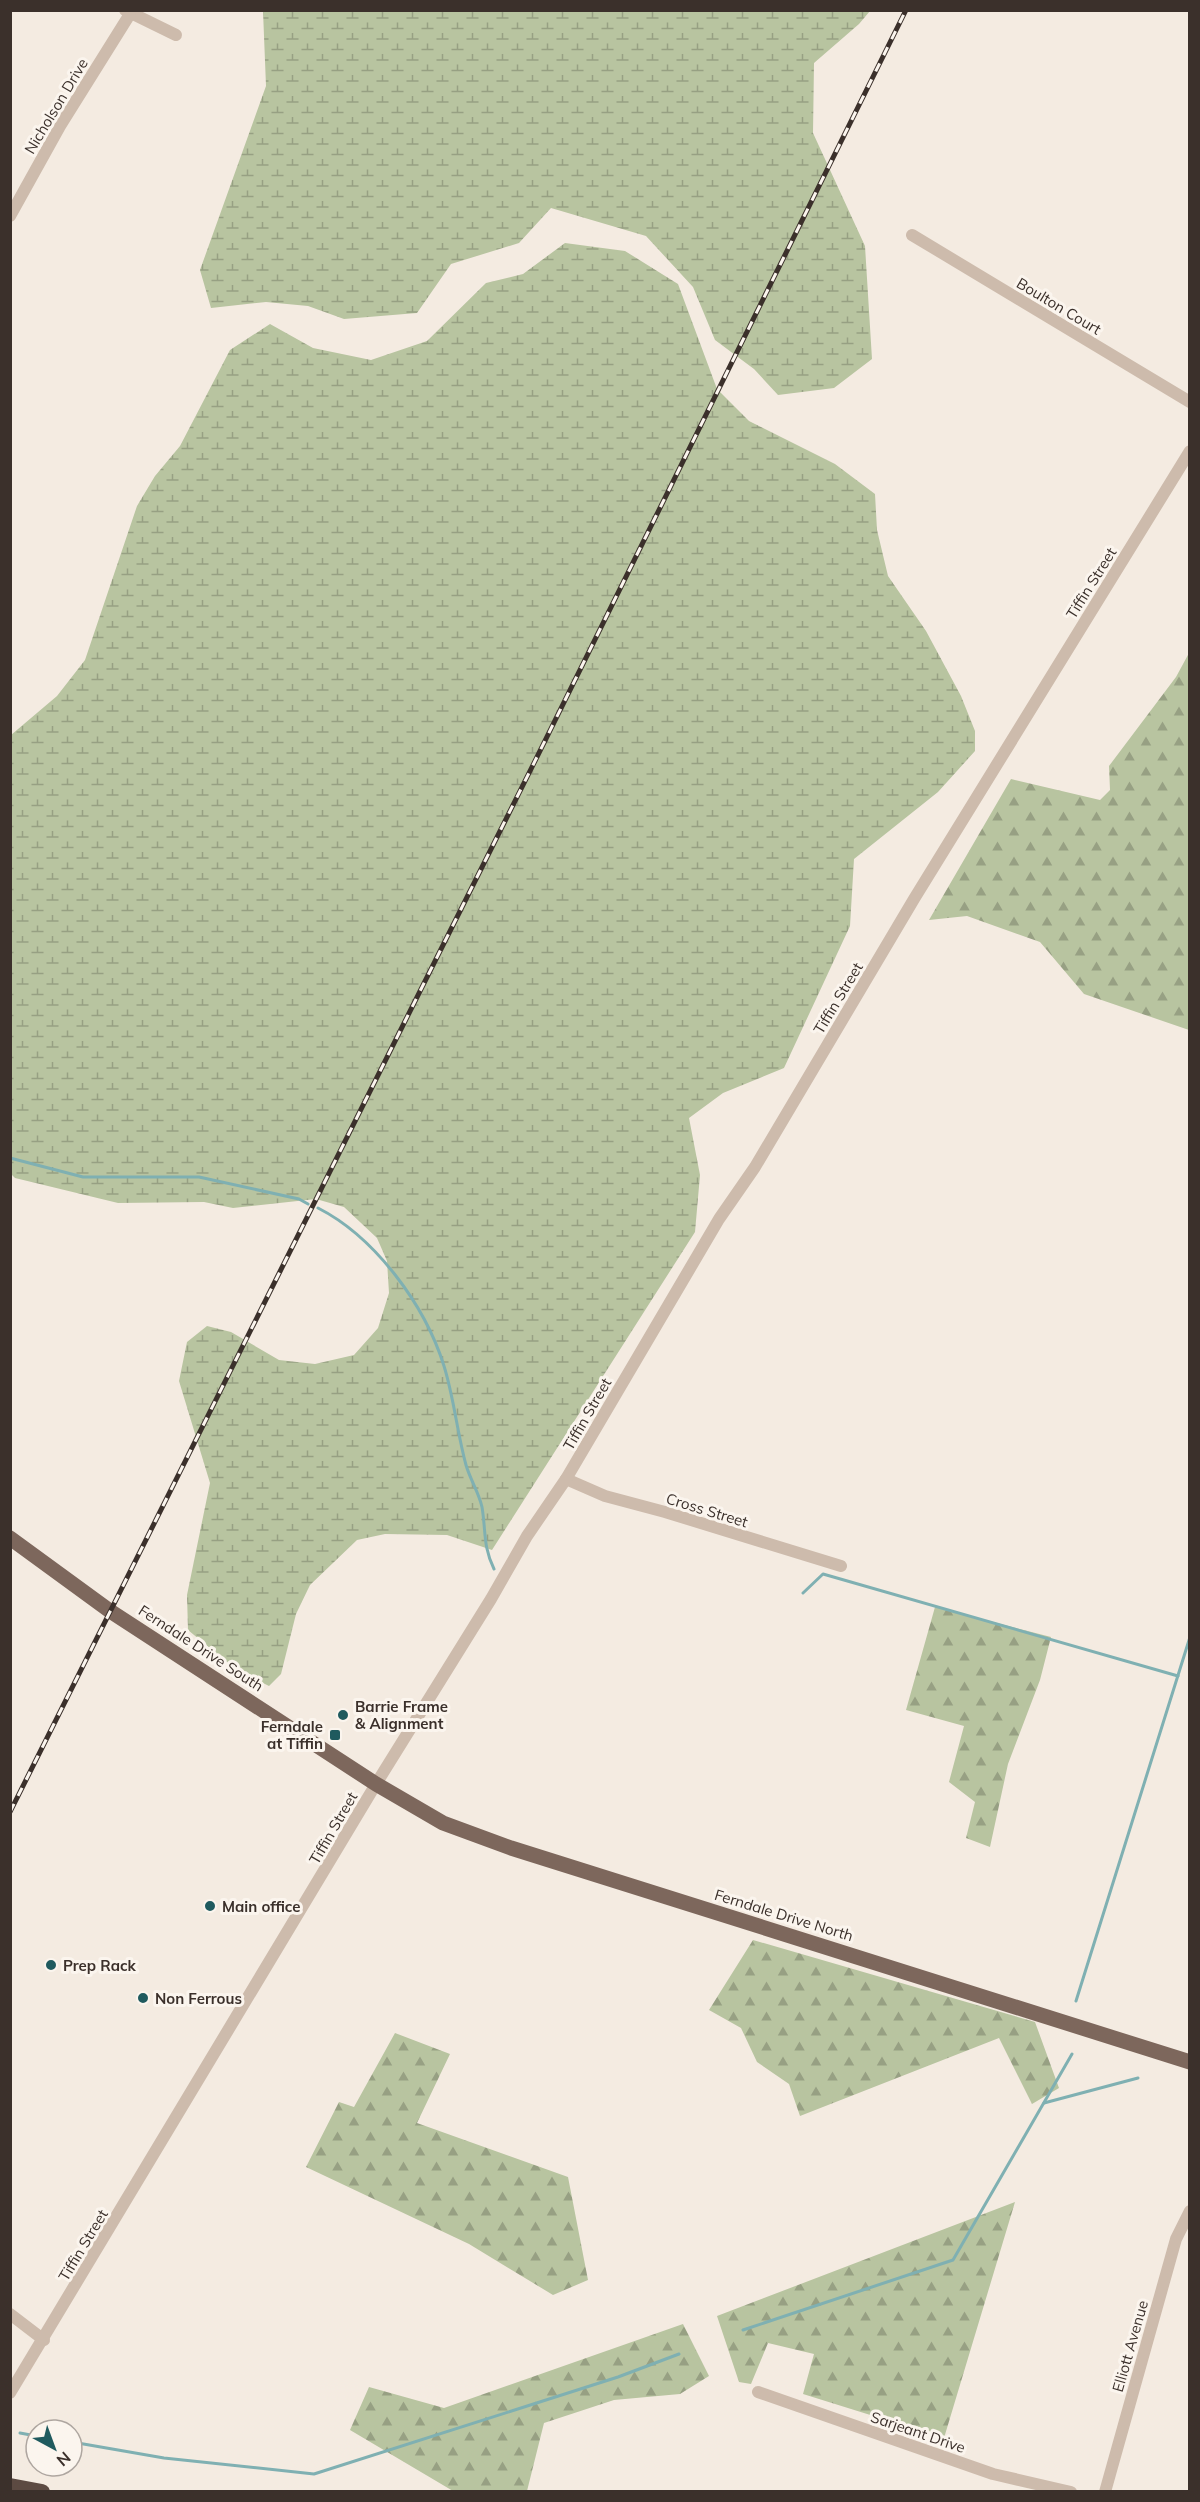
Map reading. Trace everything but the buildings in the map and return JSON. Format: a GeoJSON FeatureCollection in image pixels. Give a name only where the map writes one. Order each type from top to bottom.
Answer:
{"type":"FeatureCollection","features":[{"type":"Feature","properties":{"kind":"highway"},"geometry":{"type":"LineString","coordinates":[[10,2487],[42,2492]]}},
{"type":"Feature","properties":{"kind":"main road","name":"Ferndale Drive South"},"geometry":{"type":"LineString","coordinates":[[10,1538],[110,1611],[376,1784]]}},
{"type":"Feature","properties":{"kind":"main road","name":"Ferndale Drive North"},"geometry":{"type":"LineString","coordinates":[[376,1784],[443,1823],[511,1848],[1190,2062]]}},
{"type":"Feature","properties":{"kind":"street"},"geometry":{"type":"LineString","coordinates":[[127,12],[176,35]]}},
{"type":"Feature","properties":{"kind":"street","name":"Nicholson Drive"},"geometry":{"type":"LineString","coordinates":[[10,216],[127,12]]}},
{"type":"Feature","properties":{"kind":"street","name":"Boulton Court"},"geometry":{"type":"LineString","coordinates":[[912,235],[1190,402]]}},
{"type":"Feature","properties":{"kind":"street","name":"Tiffin Street"},"geometry":{"type":"LineString","coordinates":[[10,2392],[44,2340],[527,1536],[566,1479],[719,1219],[754,1167],[914,899],[1190,451]]}},
{"type":"Feature","properties":{"kind":"street","name":"Cross Street"},"geometry":{"type":"LineString","coordinates":[[566,1479],[605,1496],[841,1566]]}},
{"type":"Feature","properties":{"kind":"street","name":"Elliott Avenue"},"geometry":{"type":"LineString","coordinates":[[1105,2492],[1176,2239],[1190,2211]]}},
{"type":"Feature","properties":{"kind":"street"},"geometry":{"type":"LineString","coordinates":[[10,2314],[44,2340]]}},
{"type":"Feature","properties":{"kind":"street","name":"Sarjeant Drive"},"geometry":{"type":"LineString","coordinates":[[758,2392],[993,2475],[1071,2492]]}},
{"type":"Feature","properties":{"kind":"green space"},"geometry":{"type":"Polygon","coordinates":[[[263,11],[870,11],[859,24],[814,63],[813,133],[865,246],[872,359],[834,388],[778,395],[754,369],[715,340],[693,287],[646,236],[551,208],[519,243],[451,264],[417,313],[344,319],[308,306],[266,302],[211,308],[200,270],[266,86],[263,11]]]}},
{"type":"Feature","properties":{"kind":"green space"},"geometry":{"type":"Polygon","coordinates":[[[565,243],[625,251],[678,284],[717,389],[749,421],[835,464],[875,494],[877,530],[888,576],[926,631],[961,696],[975,731],[975,751],[938,792],[854,859],[850,926],[784,1068],[723,1093],[689,1118],[700,1175],[695,1232],[492,1550],[447,1535],[385,1534],[357,1540],[310,1585],[296,1614],[281,1674],[269,1686],[235,1669],[188,1630],[187,1595],[210,1483],[179,1381],[187,1342],[207,1326],[231,1332],[279,1360],[315,1364],[354,1355],[378,1328],[389,1293],[387,1261],[377,1238],[344,1207],[316,1199],[233,1208],[204,1202],[118,1203],[15,1178],[11,1174],[11,735],[57,696],[85,660],[137,506],[155,476],[180,446],[230,350],[270,324],[313,348],[371,360],[427,341],[486,283],[523,274],[565,243]]]}},
{"type":"Feature","properties":{"kind":"green space"},"geometry":{"type":"Polygon","coordinates":[[[1189,653],[1190,1030],[1084,994],[1040,942],[967,916],[929,920],[1011,779],[1100,800],[1110,790],[1109,766],[1176,677],[1189,653]]]}},
{"type":"Feature","properties":{"kind":"green space"},"geometry":{"type":"Polygon","coordinates":[[[935,1607],[1051,1637],[1040,1680],[1008,1764],[990,1847],[966,1838],[975,1802],[949,1782],[964,1726],[906,1710],[935,1607]]]}},
{"type":"Feature","properties":{"kind":"green space"},"geometry":{"type":"Polygon","coordinates":[[[753,1940],[1035,2022],[1059,2088],[1032,2104],[999,2038],[800,2116],[789,2084],[757,2062],[741,2028],[709,2010],[753,1940]]]}},
{"type":"Feature","properties":{"kind":"green space"},"geometry":{"type":"Polygon","coordinates":[[[395,2033],[450,2054],[417,2123],[568,2177],[588,2280],[553,2295],[469,2244],[306,2167],[339,2102],[354,2107],[395,2033]]]}},
{"type":"Feature","properties":{"kind":"green space"},"geometry":{"type":"Polygon","coordinates":[[[1015,2202],[944,2438],[803,2394],[814,2354],[768,2343],[751,2384],[739,2382],[717,2316],[1015,2202]]]}},
{"type":"Feature","properties":{"kind":"green space"},"geometry":{"type":"Polygon","coordinates":[[[683,2324],[709,2376],[680,2394],[614,2400],[544,2423],[527,2491],[453,2491],[350,2430],[369,2387],[444,2408],[683,2324]]]}},
{"type":"Feature","properties":{"kind":"waterway"},"geometry":{"type":"LineString","coordinates":[[10,1158],[83,1177],[199,1177],[299,1199],[308,1204]]}},
{"type":"Feature","properties":{"kind":"waterway"},"geometry":{"type":"LineString","coordinates":[[318,1208],[359,1236],[378,1255],[411,1297],[424,1320],[444,1366],[466,1465],[482,1507],[486,1546],[494,1569]]}},
{"type":"Feature","properties":{"kind":"waterway"},"geometry":{"type":"LineString","coordinates":[[803,1593],[823,1574],[1178,1676]]}},
{"type":"Feature","properties":{"kind":"waterway"},"geometry":{"type":"LineString","coordinates":[[1076,2001],[1190,1637]]}},
{"type":"Feature","properties":{"kind":"waterway"},"geometry":{"type":"LineString","coordinates":[[743,2330],[953,2260],[1072,2054]]}},
{"type":"Feature","properties":{"kind":"waterway"},"geometry":{"type":"LineString","coordinates":[[1044,2103],[1138,2078]]}},
{"type":"Feature","properties":{"kind":"waterway"},"geometry":{"type":"LineString","coordinates":[[84,2444],[164,2458],[314,2474],[618,2377],[679,2354]]}},
{"type":"Feature","properties":{"kind":"waterway"},"geometry":{"type":"LineString","coordinates":[[20,2433],[24,2434]]}},
{"type":"Feature","properties":{"kind":"railway"},"geometry":{"type":"LineString","coordinates":[[10,1812],[533,765],[906,10]]}},
{"type":"Feature","properties":{"kind":"place","name":"Barrie Frame & Alignment"},"geometry":{"type":"Point","coordinates":[343,1715]}},
{"type":"Feature","properties":{"kind":"place","name":"Ferndale at Tiffin"},"geometry":{"type":"Point","coordinates":[335,1735]}},
{"type":"Feature","properties":{"kind":"place","name":"Main office"},"geometry":{"type":"Point","coordinates":[210,1906]}},
{"type":"Feature","properties":{"kind":"place","name":"Prep Rack"},"geometry":{"type":"Point","coordinates":[51,1965]}},
{"type":"Feature","properties":{"kind":"place","name":"Non Ferrous"},"geometry":{"type":"Point","coordinates":[143,1998]}}]}
